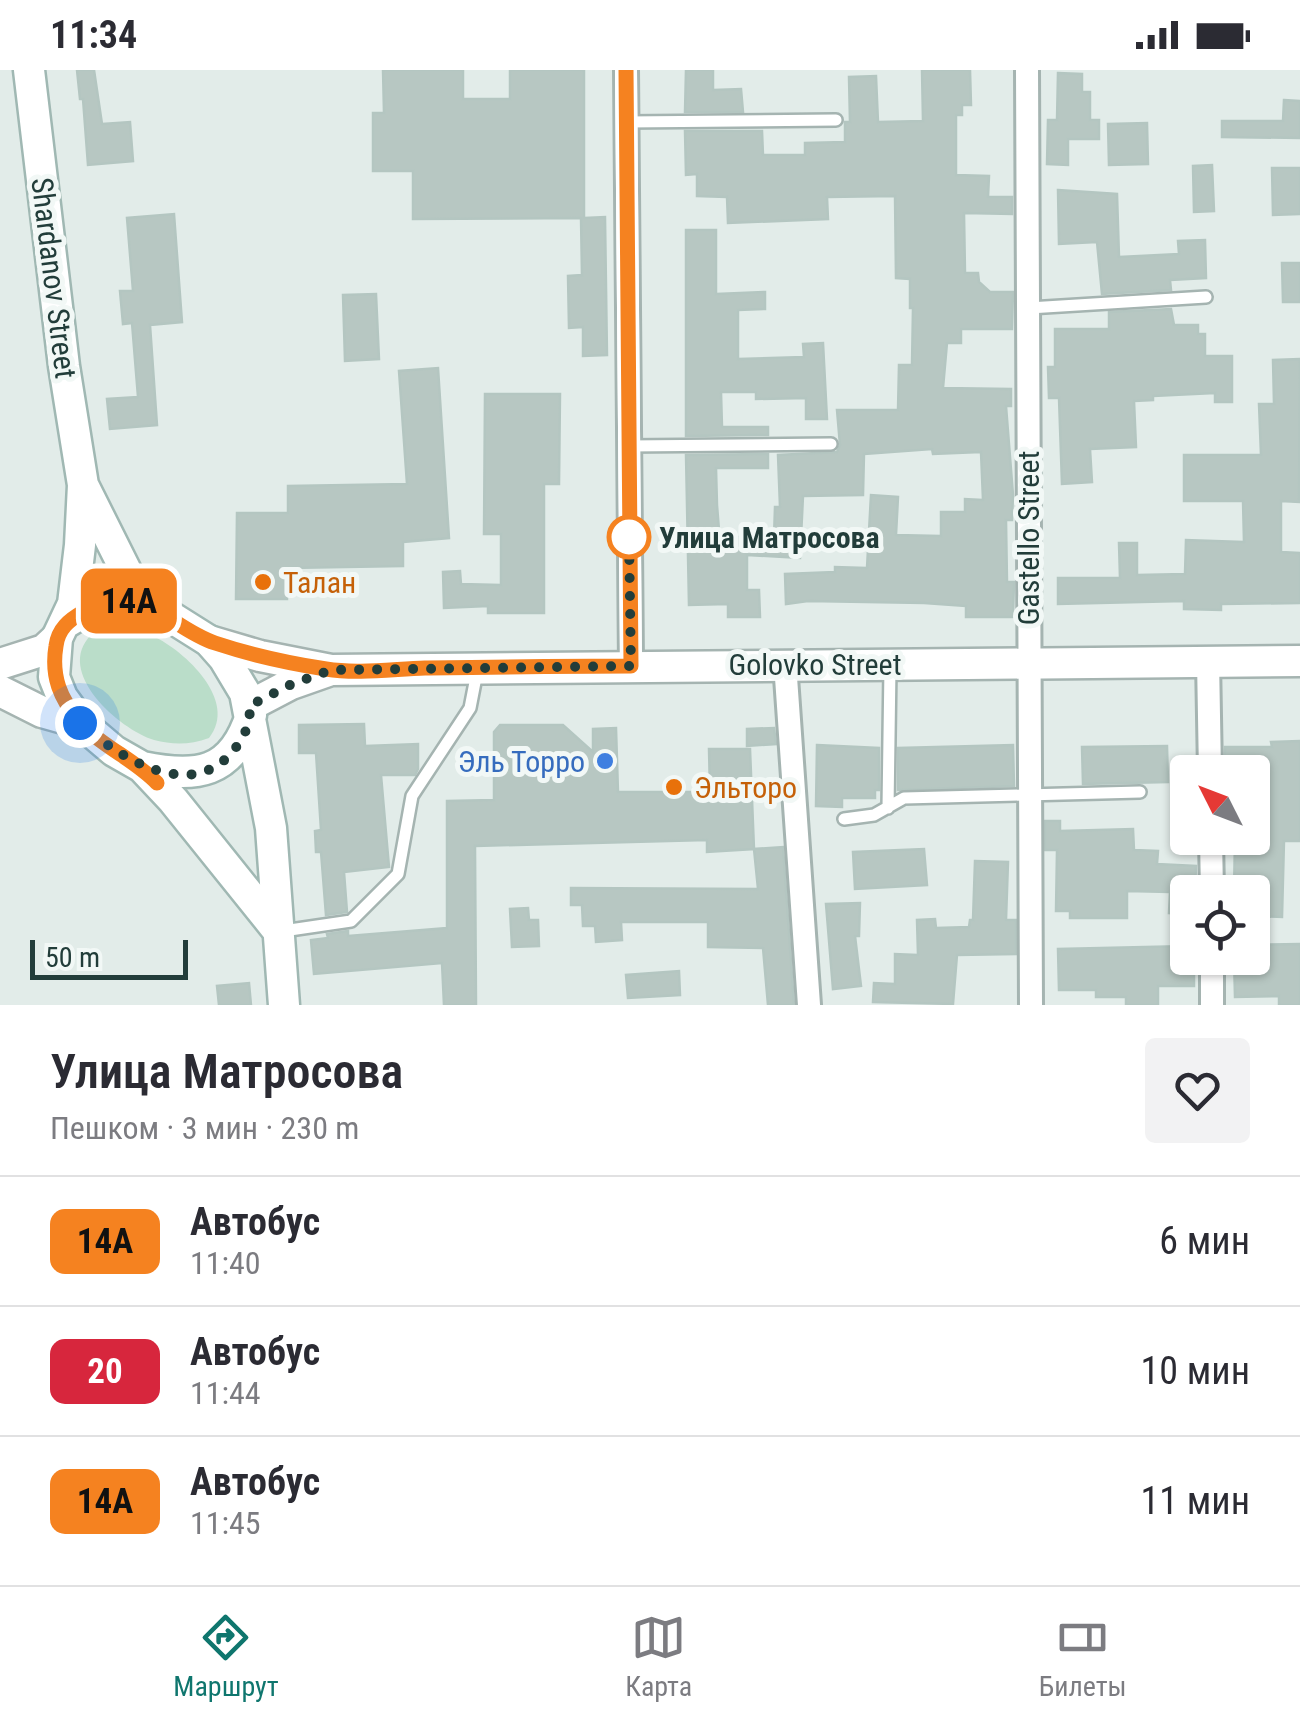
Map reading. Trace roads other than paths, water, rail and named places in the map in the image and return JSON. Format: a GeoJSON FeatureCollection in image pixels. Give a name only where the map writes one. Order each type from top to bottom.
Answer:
{"type":"FeatureCollection","features":[{"type":"Feature","properties":{"kind":"main road","name":"Shardanov Street"},"geometry":{"type":"LineString","coordinates":[[29,70],[64,366],[83,485]]}},
{"type":"Feature","properties":{"kind":"main road"},"geometry":{"type":"LineString","coordinates":[[83,485],[130,578],[155,607],[209,641],[331,670]]}},
{"type":"Feature","properties":{"kind":"main road"},"geometry":{"type":"LineString","coordinates":[[83,485],[73,604],[62,630],[54,677],[62,697],[80,723],[114,751],[142,767],[182,810],[278,932]]}},
{"type":"Feature","properties":{"kind":"main road"},"geometry":{"type":"LineString","coordinates":[[0,664],[44,650],[62,630],[105,602],[125,600],[155,607]]}},
{"type":"Feature","properties":{"kind":"main road"},"geometry":{"type":"LineString","coordinates":[[209,641],[235,674],[250,710],[271,828],[284,1005]]}},
{"type":"Feature","properties":{"kind":"main road","name":"Golovko Street"},"geometry":{"type":"LineString","coordinates":[[331,670],[1300,661]]}},
{"type":"Feature","properties":{"kind":"main road"},"geometry":{"type":"LineString","coordinates":[[142,767],[176,774],[201,772],[218,764],[240,742],[250,710],[292,684],[331,670]]}},
{"type":"Feature","properties":{"kind":"main road"},"geometry":{"type":"LineString","coordinates":[[0,691],[42,712],[80,723]]}},
{"type":"Feature","properties":{"kind":"street"},"geometry":{"type":"LineString","coordinates":[[626,70],[631,666]]}},
{"type":"Feature","properties":{"kind":"street","name":"Gastello Street"},"geometry":{"type":"LineString","coordinates":[[1027,70],[1031,1005]]}},
{"type":"Feature","properties":{"kind":"street"},"geometry":{"type":"LineString","coordinates":[[1208,660],[1210,755]]}},
{"type":"Feature","properties":{"kind":"street"},"geometry":{"type":"LineString","coordinates":[[785,663],[809,1005]]}},
{"type":"Feature","properties":{"kind":"street"},"geometry":{"type":"LineString","coordinates":[[1212,975],[1212,1005]]}},
{"type":"Feature","properties":{"kind":"lane"},"geometry":{"type":"LineString","coordinates":[[626,122],[836,120]]}},
{"type":"Feature","properties":{"kind":"lane"},"geometry":{"type":"LineString","coordinates":[[1028,308],[1206,297]]}},
{"type":"Feature","properties":{"kind":"lane"},"geometry":{"type":"LineString","coordinates":[[628,446],[830,444]]}},
{"type":"Feature","properties":{"kind":"lane"},"geometry":{"type":"LineString","coordinates":[[888,808],[890,663]]}},
{"type":"Feature","properties":{"kind":"lane"},"geometry":{"type":"LineString","coordinates":[[278,932],[351,921],[398,874],[412,796],[470,708],[478,668]]}},
{"type":"Feature","properties":{"kind":"lane"},"geometry":{"type":"LineString","coordinates":[[844,818],[874,815],[904,798],[1140,792]]}},
{"type":"Feature","properties":{"kind":"place","name":"Улица Матросова"},"geometry":{"type":"Point","coordinates":[629,537]}},
{"type":"Feature","properties":{"kind":"place","name":"Талан"},"geometry":{"type":"Point","coordinates":[263,582]}},
{"type":"Feature","properties":{"kind":"place","name":"Эль Торро"},"geometry":{"type":"Point","coordinates":[605,761]}},
{"type":"Feature","properties":{"kind":"place","name":"Эльторо"},"geometry":{"type":"Point","coordinates":[674,787]}}]}
